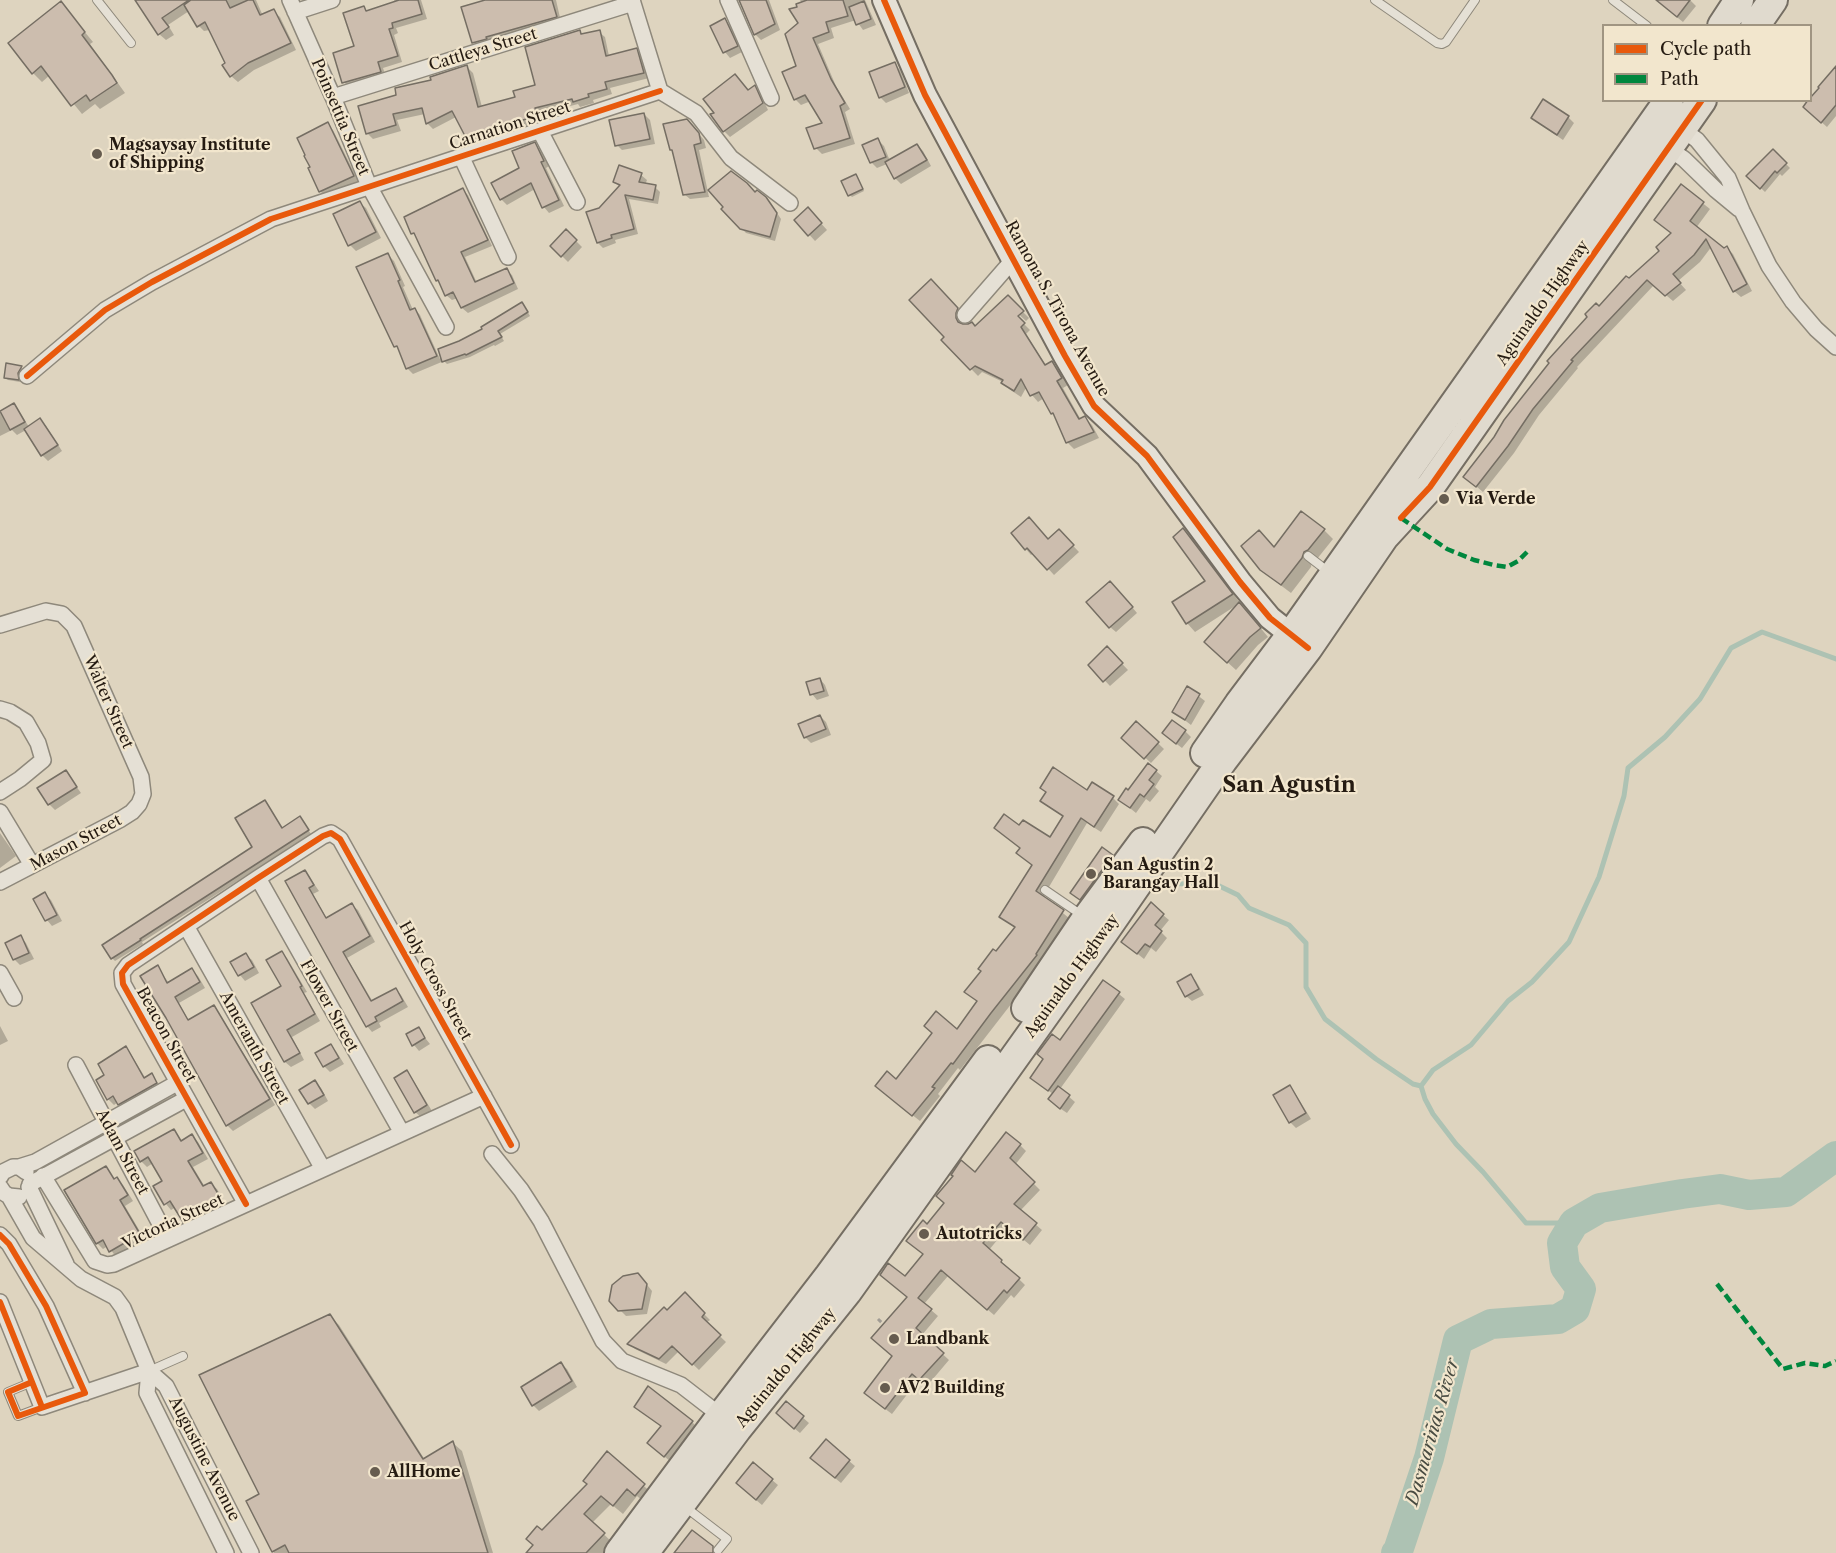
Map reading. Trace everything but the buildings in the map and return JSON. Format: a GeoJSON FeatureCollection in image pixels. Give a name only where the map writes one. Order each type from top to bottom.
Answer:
{"type":"FeatureCollection","features":[{"type":"Feature","properties":{"kind":"highway"},"geometry":{"type":"LineString","coordinates":[[1723,24],[1739,0]]}},
{"type":"Feature","properties":{"kind":"highway"},"geometry":{"type":"LineString","coordinates":[[1756,24],[1773,0]]}},
{"type":"Feature","properties":{"kind":"highway","name":"Aguinaldo Highway"},"geometry":{"type":"LineString","coordinates":[[1299,641],[1333,576],[1668,102]]}},
{"type":"Feature","properties":{"kind":"highway","name":"Aguinaldo Highway"},"geometry":{"type":"LineString","coordinates":[[629,1550],[838,1284],[1028,1021],[1095,925],[1131,859],[1239,704],[1299,641],[1384,537],[1430,487],[1701,102]]}},
{"type":"Feature","properties":{"kind":"highway","name":"Aguinaldo Highway"},"geometry":{"type":"LineString","coordinates":[[629,1550],[681,1504],[729,1422]]}},
{"type":"Feature","properties":{"kind":"street"},"geometry":{"type":"LineString","coordinates":[[292,6],[332,0]]}},
{"type":"Feature","properties":{"kind":"street"},"geometry":{"type":"LineString","coordinates":[[728,0],[771,98]]}},
{"type":"Feature","properties":{"kind":"street","name":"Ramona S. Tirona Avenue"},"geometry":{"type":"LineString","coordinates":[[884,0],[925,95],[1094,406],[1147,456],[1269,618],[1299,641]]}},
{"type":"Feature","properties":{"kind":"street"},"geometry":{"type":"LineString","coordinates":[[633,2],[660,91],[696,113],[731,158],[790,203]]}},
{"type":"Feature","properties":{"kind":"street","name":"Cattleya Street"},"geometry":{"type":"LineString","coordinates":[[333,97],[633,2]]}},
{"type":"Feature","properties":{"kind":"street","name":"Poinsettia Street"},"geometry":{"type":"LineString","coordinates":[[292,6],[333,97],[369,186],[446,327]]}},
{"type":"Feature","properties":{"kind":"street","name":"Carnation Street"},"geometry":{"type":"LineString","coordinates":[[27,376],[105,310],[152,282],[271,219],[660,91]]}},
{"type":"Feature","properties":{"kind":"street"},"geometry":{"type":"LineString","coordinates":[[1653,123],[1675,139],[1684,159],[1742,211]]}},
{"type":"Feature","properties":{"kind":"street"},"geometry":{"type":"LineString","coordinates":[[1653,123],[1675,139],[1697,141],[1728,178],[1769,266],[1793,302],[1816,329],[1836,347]]}},
{"type":"Feature","properties":{"kind":"street"},"geometry":{"type":"LineString","coordinates":[[540,131],[577,202]]}},
{"type":"Feature","properties":{"kind":"street"},"geometry":{"type":"LineString","coordinates":[[461,156],[508,257]]}},
{"type":"Feature","properties":{"kind":"street"},"geometry":{"type":"LineString","coordinates":[[965,315],[1013,260]]}},
{"type":"Feature","properties":{"kind":"street","name":"Walter Street"},"geometry":{"type":"LineString","coordinates":[[0,625],[46,611],[62,614],[75,626],[141,777],[143,794]]}},
{"type":"Feature","properties":{"kind":"street"},"geometry":{"type":"LineString","coordinates":[[0,709],[26,722],[38,743],[43,760],[0,792]]}},
{"type":"Feature","properties":{"kind":"street","name":"Mason Street"},"geometry":{"type":"LineString","coordinates":[[0,882],[132,812],[139,804],[143,794]]}},
{"type":"Feature","properties":{"kind":"street"},"geometry":{"type":"LineString","coordinates":[[0,812],[32,866]]}},
{"type":"Feature","properties":{"kind":"street","name":"Beacon Street"},"geometry":{"type":"LineString","coordinates":[[246,1204],[123,984],[122,973],[128,965],[186,926],[331,833]]}},
{"type":"Feature","properties":{"kind":"street","name":"Holy Cross Street"},"geometry":{"type":"LineString","coordinates":[[331,833],[340,839],[511,1145]]}},
{"type":"Feature","properties":{"kind":"street","name":"Flower Street"},"geometry":{"type":"LineString","coordinates":[[258,878],[402,1133]]}},
{"type":"Feature","properties":{"kind":"street","name":"Ameranth Street"},"geometry":{"type":"LineString","coordinates":[[186,926],[323,1169]]}},
{"type":"Feature","properties":{"kind":"street"},"geometry":{"type":"LineString","coordinates":[[0,974],[14,998]]}},
{"type":"Feature","properties":{"kind":"street","name":"Adam Street"},"geometry":{"type":"LineString","coordinates":[[76,1065],[168,1239]]}},
{"type":"Feature","properties":{"kind":"street"},"geometry":{"type":"LineString","coordinates":[[0,1177],[8,1168],[35,1162],[177,1083]]}},
{"type":"Feature","properties":{"kind":"street","name":"Victoria Street"},"geometry":{"type":"LineString","coordinates":[[34,1182],[95,1261],[107,1265],[114,1264],[484,1096]]}},
{"type":"Feature","properties":{"kind":"street"},"geometry":{"type":"LineString","coordinates":[[4,1191],[15,1198],[21,1196],[34,1182],[186,1099]]}},
{"type":"Feature","properties":{"kind":"street"},"geometry":{"type":"LineString","coordinates":[[492,1154],[521,1190],[541,1221],[603,1341],[622,1361],[681,1385],[729,1422]]}},
{"type":"Feature","properties":{"kind":"street"},"geometry":{"type":"LineString","coordinates":[[19,1167],[34,1182],[68,1269]]}},
{"type":"Feature","properties":{"kind":"street","name":"Augustine Avenue"},"geometry":{"type":"LineString","coordinates":[[4,1191],[33,1238],[81,1279],[115,1297],[123,1308],[149,1371],[166,1386],[251,1553]]}},
{"type":"Feature","properties":{"kind":"street"},"geometry":{"type":"LineString","coordinates":[[0,1235],[9,1244],[46,1306],[85,1393]]}},
{"type":"Feature","properties":{"kind":"street"},"geometry":{"type":"LineString","coordinates":[[0,1302],[42,1407],[149,1371]]}},
{"type":"Feature","properties":{"kind":"street","name":"Augustine Avenue"},"geometry":{"type":"LineString","coordinates":[[149,1371],[147,1393],[226,1553]]}},
{"type":"Feature","properties":{"kind":"lane"},"geometry":{"type":"LineString","coordinates":[[96,0],[130,43]]}},
{"type":"Feature","properties":{"kind":"lane"},"geometry":{"type":"LineString","coordinates":[[1375,0],[1437,43],[1442,44],[1446,42],[1475,0]]}},
{"type":"Feature","properties":{"kind":"lane"},"geometry":{"type":"LineString","coordinates":[[1613,0],[1644,24]]}},
{"type":"Feature","properties":{"kind":"lane"},"geometry":{"type":"LineString","coordinates":[[1308,556],[1333,576]]}},
{"type":"Feature","properties":{"kind":"lane"},"geometry":{"type":"LineString","coordinates":[[1046,890],[1095,925]]}},
{"type":"Feature","properties":{"kind":"lane"},"geometry":{"type":"LineString","coordinates":[[149,1371],[183,1356]]}},
{"type":"Feature","properties":{"kind":"lane"},"geometry":{"type":"LineString","coordinates":[[32,1382],[8,1392],[18,1416],[42,1407]]}},
{"type":"Feature","properties":{"kind":"lane"},"geometry":{"type":"LineString","coordinates":[[681,1504],[727,1539],[718,1550]]}},
{"type":"Feature","properties":{"kind":"path"},"geometry":{"type":"LineString","coordinates":[[878,1319],[883,1324]]}},
{"type":"Feature","properties":{"kind":"waterway"},"geometry":{"type":"LineString","coordinates":[[1421,1086],[1433,1070],[1471,1045],[1508,1001],[1532,982],[1569,942],[1599,877],[1624,796],[1628,768],[1665,737],[1700,699],[1731,648],[1762,632],[1836,659]]}},
{"type":"Feature","properties":{"kind":"waterway"},"geometry":{"type":"LineString","coordinates":[[1163,882],[1194,885],[1211,882],[1238,895],[1249,908],[1289,925],[1306,943],[1306,987],[1325,1019],[1376,1059],[1413,1084],[1421,1086]]}},
{"type":"Feature","properties":{"kind":"waterway"},"geometry":{"type":"LineString","coordinates":[[1421,1086],[1433,1114],[1456,1144],[1526,1223],[1574,1223]]}},
{"type":"Feature","properties":{"kind":"waterway","name":"Dasmariñas River"},"geometry":{"type":"LineString","coordinates":[[1396,1553],[1429,1458],[1458,1340],[1491,1324],[1558,1319],[1575,1309],[1581,1289],[1565,1267],[1562,1243],[1574,1223],[1600,1208],[1682,1194],[1720,1189],[1749,1195],[1786,1192],[1836,1156]]}},
{"type":"Feature","properties":{"kind":"marked path"},"geometry":{"type":"LineString","coordinates":[[1401,518],[1447,549],[1474,560],[1507,567],[1527,552]]}},
{"type":"Feature","properties":{"kind":"marked path"},"geometry":{"type":"LineString","coordinates":[[1717,1284],[1783,1369],[1805,1363],[1825,1366],[1836,1361]]}},
{"type":"Feature","properties":{"kind":"cycle path"},"geometry":{"type":"LineString","coordinates":[[884,0],[925,95],[1094,406],[1147,456],[1240,582],[1270,618],[1308,648]]}},
{"type":"Feature","properties":{"kind":"cycle path"},"geometry":{"type":"LineString","coordinates":[[27,376],[105,310],[152,282],[271,219],[660,91]]}},
{"type":"Feature","properties":{"kind":"cycle path"},"geometry":{"type":"LineString","coordinates":[[1401,518],[1430,487],[1701,102]]}},
{"type":"Feature","properties":{"kind":"cycle path"},"geometry":{"type":"LineString","coordinates":[[246,1204],[123,984],[122,973],[128,965],[258,878],[331,833],[340,839],[511,1145]]}},
{"type":"Feature","properties":{"kind":"cycle path"},"geometry":{"type":"LineString","coordinates":[[0,1235],[9,1244],[46,1306],[85,1393],[18,1416],[8,1392],[32,1382]]}},
{"type":"Feature","properties":{"kind":"cycle path"},"geometry":{"type":"LineString","coordinates":[[0,1302],[42,1407]]}},
{"type":"Feature","properties":{"kind":"place","name":"Magsaysay Institute of Shipping"},"geometry":{"type":"Point","coordinates":[97,154]}},
{"type":"Feature","properties":{"kind":"place","name":"Via Verde"},"geometry":{"type":"Point","coordinates":[1444,499]}},
{"type":"Feature","properties":{"kind":"place","name":"San Agustin 2 Barangay Hall"},"geometry":{"type":"Point","coordinates":[1091,874]}},
{"type":"Feature","properties":{"kind":"place","name":"Autotricks"},"geometry":{"type":"Point","coordinates":[924,1234]}},
{"type":"Feature","properties":{"kind":"place","name":"Landbank"},"geometry":{"type":"Point","coordinates":[894,1339]}},
{"type":"Feature","properties":{"kind":"place","name":"AV2 Building"},"geometry":{"type":"Point","coordinates":[885,1388]}},
{"type":"Feature","properties":{"kind":"place","name":"AllHome"},"geometry":{"type":"Point","coordinates":[375,1472]}},
{"type":"Feature","properties":{"kind":"district","name":"San Agustin"},"geometry":{"type":"Point","coordinates":[1289,786]}}]}
